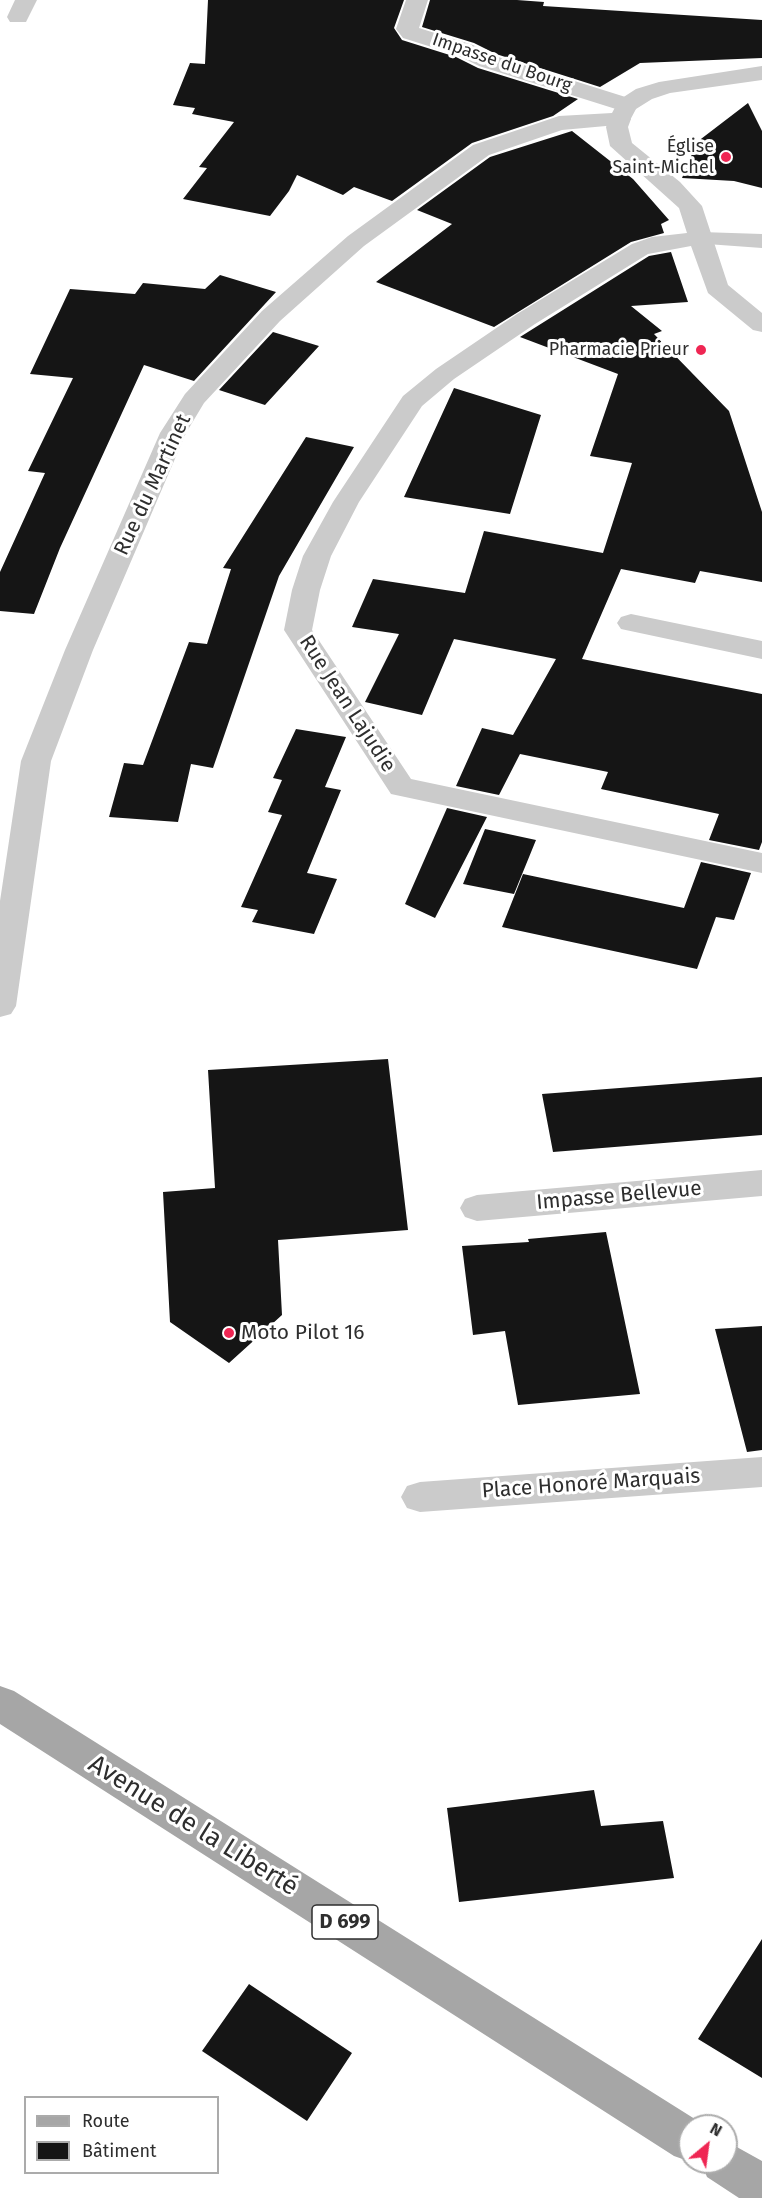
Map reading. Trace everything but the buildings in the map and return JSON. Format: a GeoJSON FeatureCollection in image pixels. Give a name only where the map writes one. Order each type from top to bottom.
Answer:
{"type":"FeatureCollection","features":[{"type":"Feature","properties":{"kind":"main road","name":"Avenue de la Liberté"},"geometry":{"type":"LineString","coordinates":[[0,1703],[678,2133]]}},
{"type":"Feature","properties":{"kind":"main road"},"geometry":{"type":"LineString","coordinates":[[738,2172],[762,2187]]}},
{"type":"Feature","properties":{"kind":"street","name":"Impasse du Bourg"},"geometry":{"type":"LineString","coordinates":[[417,0],[406,29],[411,33],[465,50],[487,61],[623,112]]}},
{"type":"Feature","properties":{"kind":"street"},"geometry":{"type":"LineString","coordinates":[[762,73],[667,87],[644,94],[623,112],[617,127],[621,146],[672,187],[690,206],[717,288],[762,325]]}},
{"type":"Feature","properties":{"kind":"street","name":"Rue du Martinet"},"geometry":{"type":"LineString","coordinates":[[0,1006],[36,761],[79,650],[169,444],[194,399],[271,316],[356,241],[481,150],[559,123],[623,112]]}},
{"type":"Feature","properties":{"kind":"street","name":"Rue Jean Lajudie"},"geometry":{"type":"LineString","coordinates":[[701,238],[652,244],[640,249],[526,319],[445,374],[412,401],[346,502],[317,556],[306,590],[298,630],[401,788],[762,863]]}},
{"type":"Feature","properties":{"kind":"street"},"geometry":{"type":"LineString","coordinates":[[632,623],[762,650]]}},
{"type":"Feature","properties":{"kind":"street","name":"Impasse Bellevue"},"geometry":{"type":"LineString","coordinates":[[477,1208],[762,1183]]}},
{"type":"Feature","properties":{"kind":"street","name":"Place Honoré Marquais"},"geometry":{"type":"LineString","coordinates":[[420,1497],[762,1472]]}},
{"type":"Feature","properties":{"kind":"lane"},"geometry":{"type":"LineString","coordinates":[[701,238],[762,241]]}},
{"type":"Feature","properties":{"kind":"place","name":"Église Saint-Michel"},"geometry":{"type":"Point","coordinates":[726,157]}},
{"type":"Feature","properties":{"kind":"place","name":"Pharmacie Prieur"},"geometry":{"type":"Point","coordinates":[701,350]}},
{"type":"Feature","properties":{"kind":"place","name":"Moto Pilot 16"},"geometry":{"type":"Point","coordinates":[229,1333]}}]}
